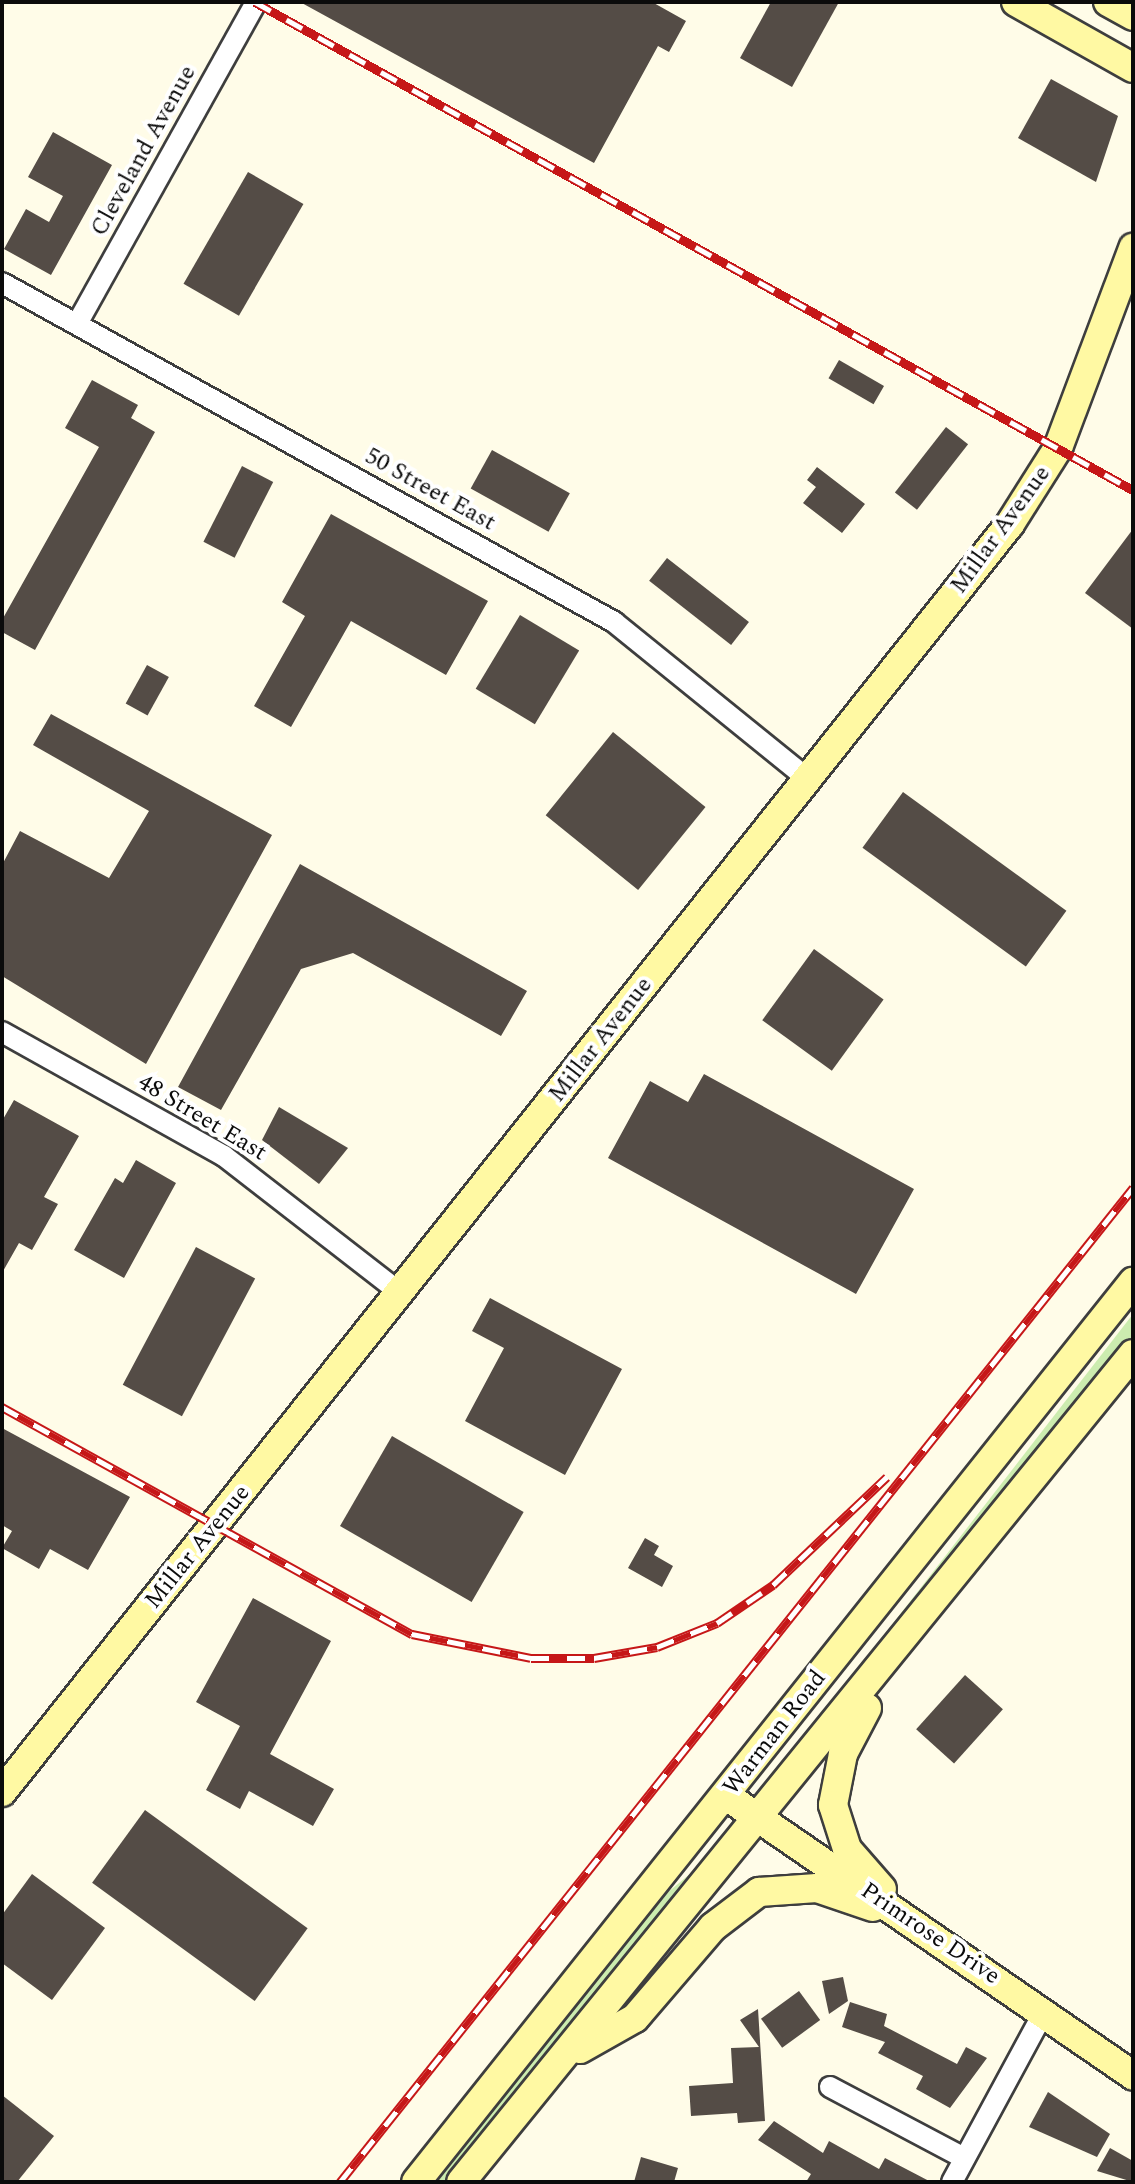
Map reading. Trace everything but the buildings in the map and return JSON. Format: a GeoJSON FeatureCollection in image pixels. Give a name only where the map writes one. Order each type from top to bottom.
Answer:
{"type":"FeatureCollection","features":[{"type":"Feature","properties":{"kind":"main road"},"geometry":{"type":"LineString","coordinates":[[1016,2],[1133,68]]}},
{"type":"Feature","properties":{"kind":"main road"},"geometry":{"type":"LineString","coordinates":[[1108,2],[1133,16]]}},
{"type":"Feature","properties":{"kind":"main road"},"geometry":{"type":"LineString","coordinates":[[1117,2],[1133,8]]}},
{"type":"Feature","properties":{"kind":"main road"},"geometry":{"type":"LineString","coordinates":[[1086,41],[1133,83]]}},
{"type":"Feature","properties":{"kind":"main road","name":"Millar Avenue"},"geometry":{"type":"LineString","coordinates":[[5,1781],[402,1294],[1040,482],[1133,248]]}},
{"type":"Feature","properties":{"kind":"main road","name":"Warman Road"},"geometry":{"type":"LineString","coordinates":[[423,2176],[1133,1282]]}},
{"type":"Feature","properties":{"kind":"main road","name":"Warman Road"},"geometry":{"type":"LineString","coordinates":[[461,2182],[762,1820],[1133,1354]]}},
{"type":"Feature","properties":{"kind":"main road"},"geometry":{"type":"LineString","coordinates":[[893,1657],[843,1754],[833,1805],[847,1849],[905,1917]]}},
{"type":"Feature","properties":{"kind":"main road","name":"Primrose Drive"},"geometry":{"type":"LineString","coordinates":[[725,1795],[1133,2075]]}},
{"type":"Feature","properties":{"kind":"main road"},"geometry":{"type":"LineString","coordinates":[[565,2057],[635,2018],[713,1927],[759,1892],[817,1888],[905,1917]]}},
{"type":"Feature","properties":{"kind":"street","name":"Cleveland Avenue"},"geometry":{"type":"LineString","coordinates":[[77,324],[256,2]]}},
{"type":"Feature","properties":{"kind":"street","name":"50 Street East"},"geometry":{"type":"LineString","coordinates":[[2,283],[614,622],[808,779]]}},
{"type":"Feature","properties":{"kind":"street","name":"48 Street East"},"geometry":{"type":"LineString","coordinates":[[2,1032],[224,1156],[402,1294]]}},
{"type":"Feature","properties":{"kind":"street"},"geometry":{"type":"LineString","coordinates":[[952,2182],[1044,2012]]}},
{"type":"Feature","properties":{"kind":"street"},"geometry":{"type":"LineString","coordinates":[[830,2087],[964,2158]]}},
{"type":"Feature","properties":{"kind":"green space"},"geometry":{"type":"Polygon","coordinates":[[[1133,1314],[1133,1336],[783,1776],[777,1773],[1133,1314]]]}},
{"type":"Feature","properties":{"kind":"green space"},"geometry":{"type":"Polygon","coordinates":[[[726,1844],[444,2182],[437,2182],[661,1898],[726,1844]]]}},
{"type":"Feature","properties":{"kind":"railway"},"geometry":{"type":"LineString","coordinates":[[255,2],[1133,490]]}},
{"type":"Feature","properties":{"kind":"railway"},"geometry":{"type":"LineString","coordinates":[[340,2182],[1133,1188]]}},
{"type":"Feature","properties":{"kind":"railway"},"geometry":{"type":"LineString","coordinates":[[2,1407],[412,1634],[531,1658],[594,1658],[657,1647],[717,1623],[773,1585],[887,1477]]}}]}
